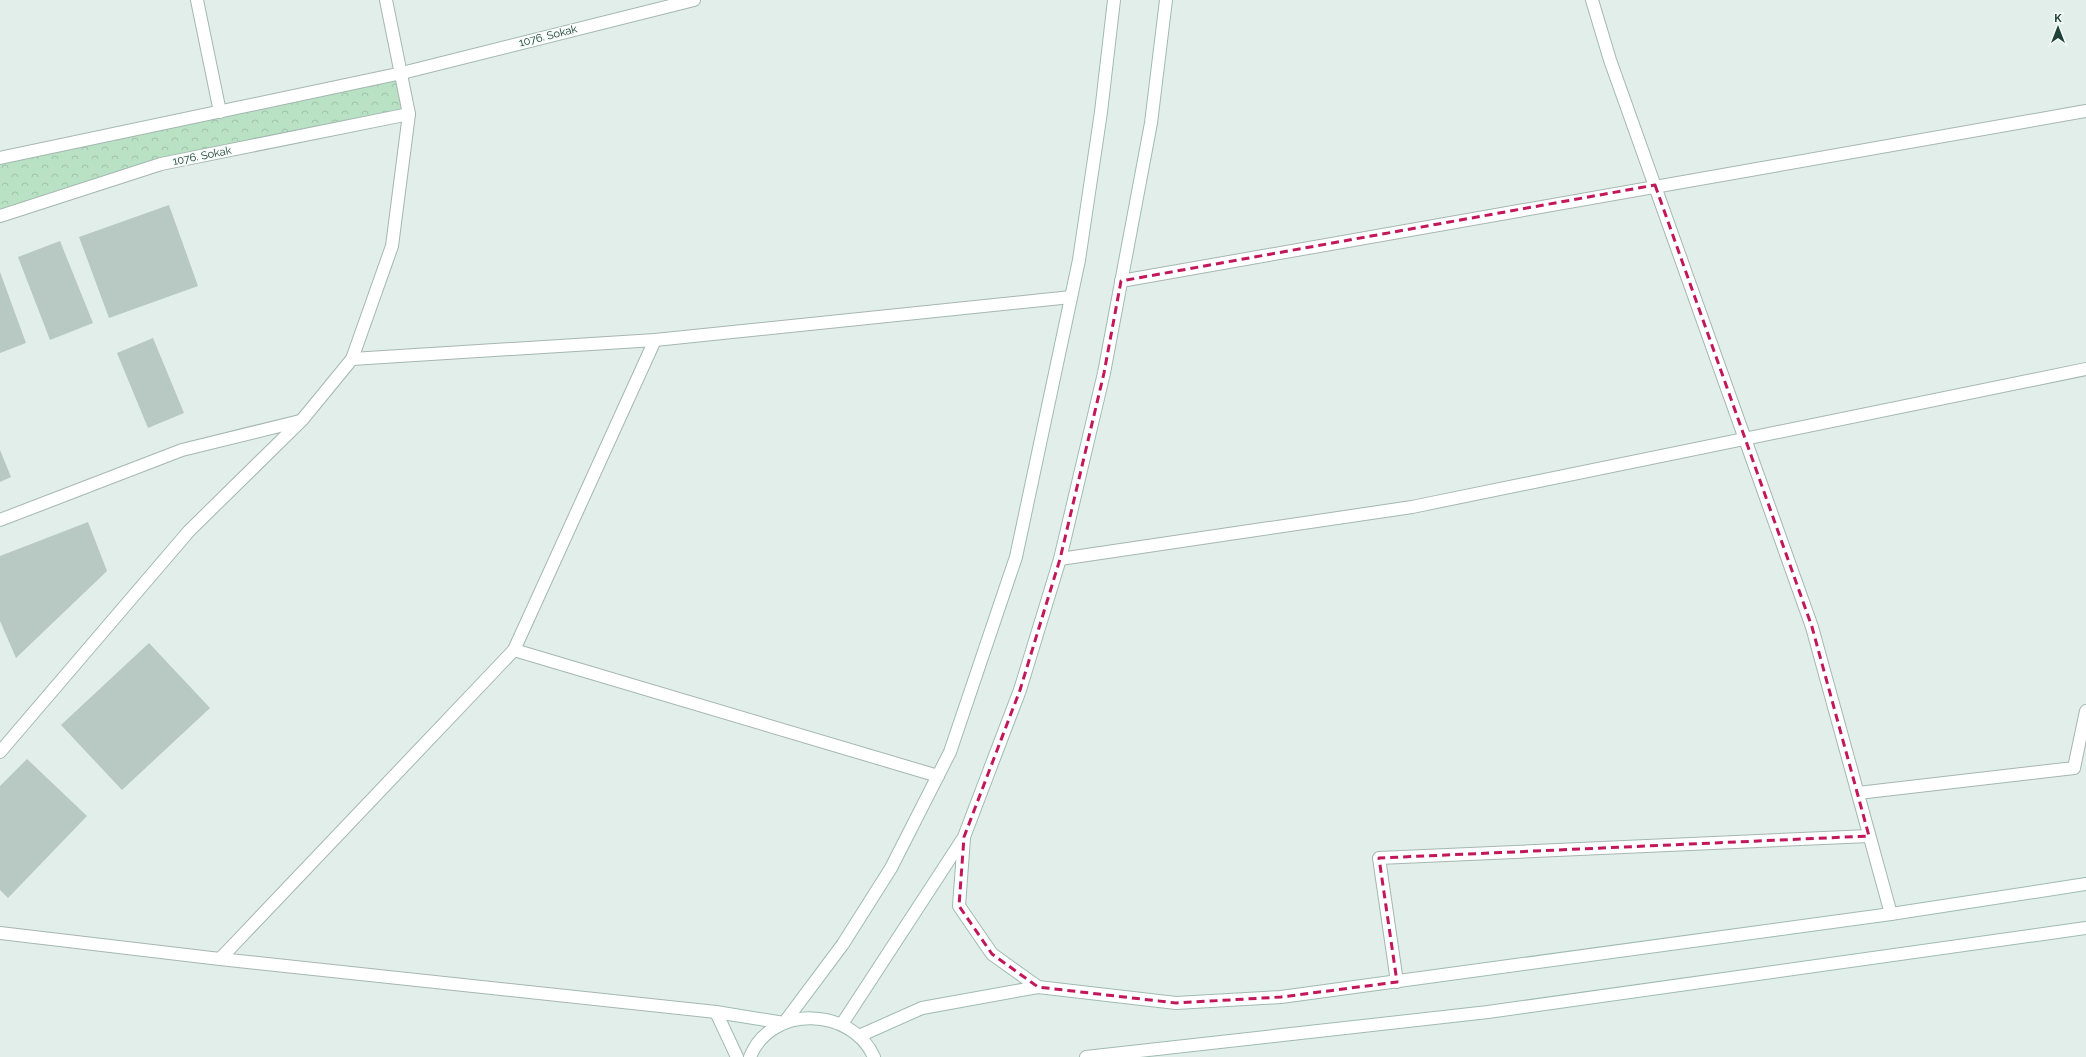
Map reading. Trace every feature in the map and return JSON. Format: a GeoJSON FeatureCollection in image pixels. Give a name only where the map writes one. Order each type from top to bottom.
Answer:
{"type":"FeatureCollection","features":[{"type":"Feature","properties":{"kind":"street"},"geometry":{"type":"LineString","coordinates":[[197,0],[220,112]]}},
{"type":"Feature","properties":{"kind":"street"},"geometry":{"type":"LineString","coordinates":[[0,752],[189,531],[302,420],[352,359],[392,246],[409,114],[402,73],[386,0]]}},
{"type":"Feature","properties":{"kind":"street","name":"1076. Sokak"},"geometry":{"type":"LineString","coordinates":[[0,158],[402,73],[694,0]]}},
{"type":"Feature","properties":{"kind":"street"},"geometry":{"type":"LineString","coordinates":[[784,1023],[843,944],[887,874],[950,752],[1016,558],[1079,260],[1101,112],[1114,0]]}},
{"type":"Feature","properties":{"kind":"street"},"geometry":{"type":"LineString","coordinates":[[842,1024],[964,837],[1020,690],[1060,559],[1104,372],[1151,123],[1166,0]]}},
{"type":"Feature","properties":{"kind":"street"},"geometry":{"type":"LineString","coordinates":[[1592,0],[1610,60],[1812,627],[1891,914]]}},
{"type":"Feature","properties":{"kind":"street"},"geometry":{"type":"LineString","coordinates":[[1121,281],[1655,185],[2086,111]]}},
{"type":"Feature","properties":{"kind":"street","name":"1076. Sokak"},"geometry":{"type":"LineString","coordinates":[[0,216],[161,164],[409,114]]}},
{"type":"Feature","properties":{"kind":"street"},"geometry":{"type":"LineString","coordinates":[[352,359],[655,340],[1071,297]]}},
{"type":"Feature","properties":{"kind":"street"},"geometry":{"type":"LineString","coordinates":[[220,959],[514,650],[655,340]]}},
{"type":"Feature","properties":{"kind":"street"},"geometry":{"type":"LineString","coordinates":[[1060,559],[1412,506],[1745,437],[2086,369]]}},
{"type":"Feature","properties":{"kind":"street"},"geometry":{"type":"LineString","coordinates":[[0,520],[182,450],[302,420]]}},
{"type":"Feature","properties":{"kind":"street"},"geometry":{"type":"LineString","coordinates":[[514,650],[938,776]]}},
{"type":"Feature","properties":{"kind":"street"},"geometry":{"type":"LineString","coordinates":[[1858,793],[2074,768],[2086,711]]}},
{"type":"Feature","properties":{"kind":"street"},"geometry":{"type":"LineString","coordinates":[[1397,982],[1379,858],[1870,836]]}},
{"type":"Feature","properties":{"kind":"street"},"geometry":{"type":"LineString","coordinates":[[964,837],[959,906],[992,954],[1038,987]]}},
{"type":"Feature","properties":{"kind":"street"},"geometry":{"type":"LineString","coordinates":[[859,1036],[922,1008],[1038,987],[1176,1003],[1281,997],[1891,914],[2086,884]]}},
{"type":"Feature","properties":{"kind":"street"},"geometry":{"type":"LineString","coordinates":[[1086,1057],[1488,1012],[2086,928]]}},
{"type":"Feature","properties":{"kind":"street"},"geometry":{"type":"LineString","coordinates":[[0,933],[220,959],[716,1012],[784,1023]]}},
{"type":"Feature","properties":{"kind":"street"},"geometry":{"type":"LineString","coordinates":[[716,1012],[737,1057]]}},
{"type":"Feature","properties":{"kind":"street"},"geometry":{"type":"LineString","coordinates":[[750,1057],[765,1035],[784,1023],[803,1018],[823,1018],[842,1024],[859,1036],[874,1057]]}},
{"type":"Feature","properties":{"kind":"highlighted area"},"geometry":{"type":"Polygon","coordinates":[[[1655,185],[1812,627],[1869,836],[1379,858],[1397,982],[1281,997],[1176,1003],[1038,987],[992,954],[959,906],[964,837],[1020,690],[1060,559],[1104,373],[1121,281],[1655,185]]]}},
{"type":"Feature","properties":{"kind":"green space"},"geometry":{"type":"Polygon","coordinates":[[[402,73],[409,114],[161,164],[0,216],[0,158],[402,73]]]}},
{"type":"Feature","properties":{"kind":"building"},"geometry":{"type":"Polygon","coordinates":[[[169,205],[198,286],[109,318],[79,237],[169,205]]]}},
{"type":"Feature","properties":{"kind":"building"},"geometry":{"type":"Polygon","coordinates":[[[60,241],[93,323],[50,340],[18,257],[60,241]]]}},
{"type":"Feature","properties":{"kind":"building"},"geometry":{"type":"Polygon","coordinates":[[[0,272],[26,343],[0,353],[0,272]]]}},
{"type":"Feature","properties":{"kind":"building"},"geometry":{"type":"Polygon","coordinates":[[[153,338],[184,413],[148,428],[117,353],[153,338]]]}},
{"type":"Feature","properties":{"kind":"building"},"geometry":{"type":"Polygon","coordinates":[[[0,450],[11,477],[0,482],[0,450]]]}},
{"type":"Feature","properties":{"kind":"building"},"geometry":{"type":"Polygon","coordinates":[[[88,522],[107,571],[16,658],[0,621],[0,556],[88,522]]]}},
{"type":"Feature","properties":{"kind":"building"},"geometry":{"type":"Polygon","coordinates":[[[149,643],[210,708],[122,790],[61,725],[149,643]]]}},
{"type":"Feature","properties":{"kind":"building"},"geometry":{"type":"Polygon","coordinates":[[[27,759],[87,816],[8,898],[0,890],[0,786],[27,759]]]}}]}
